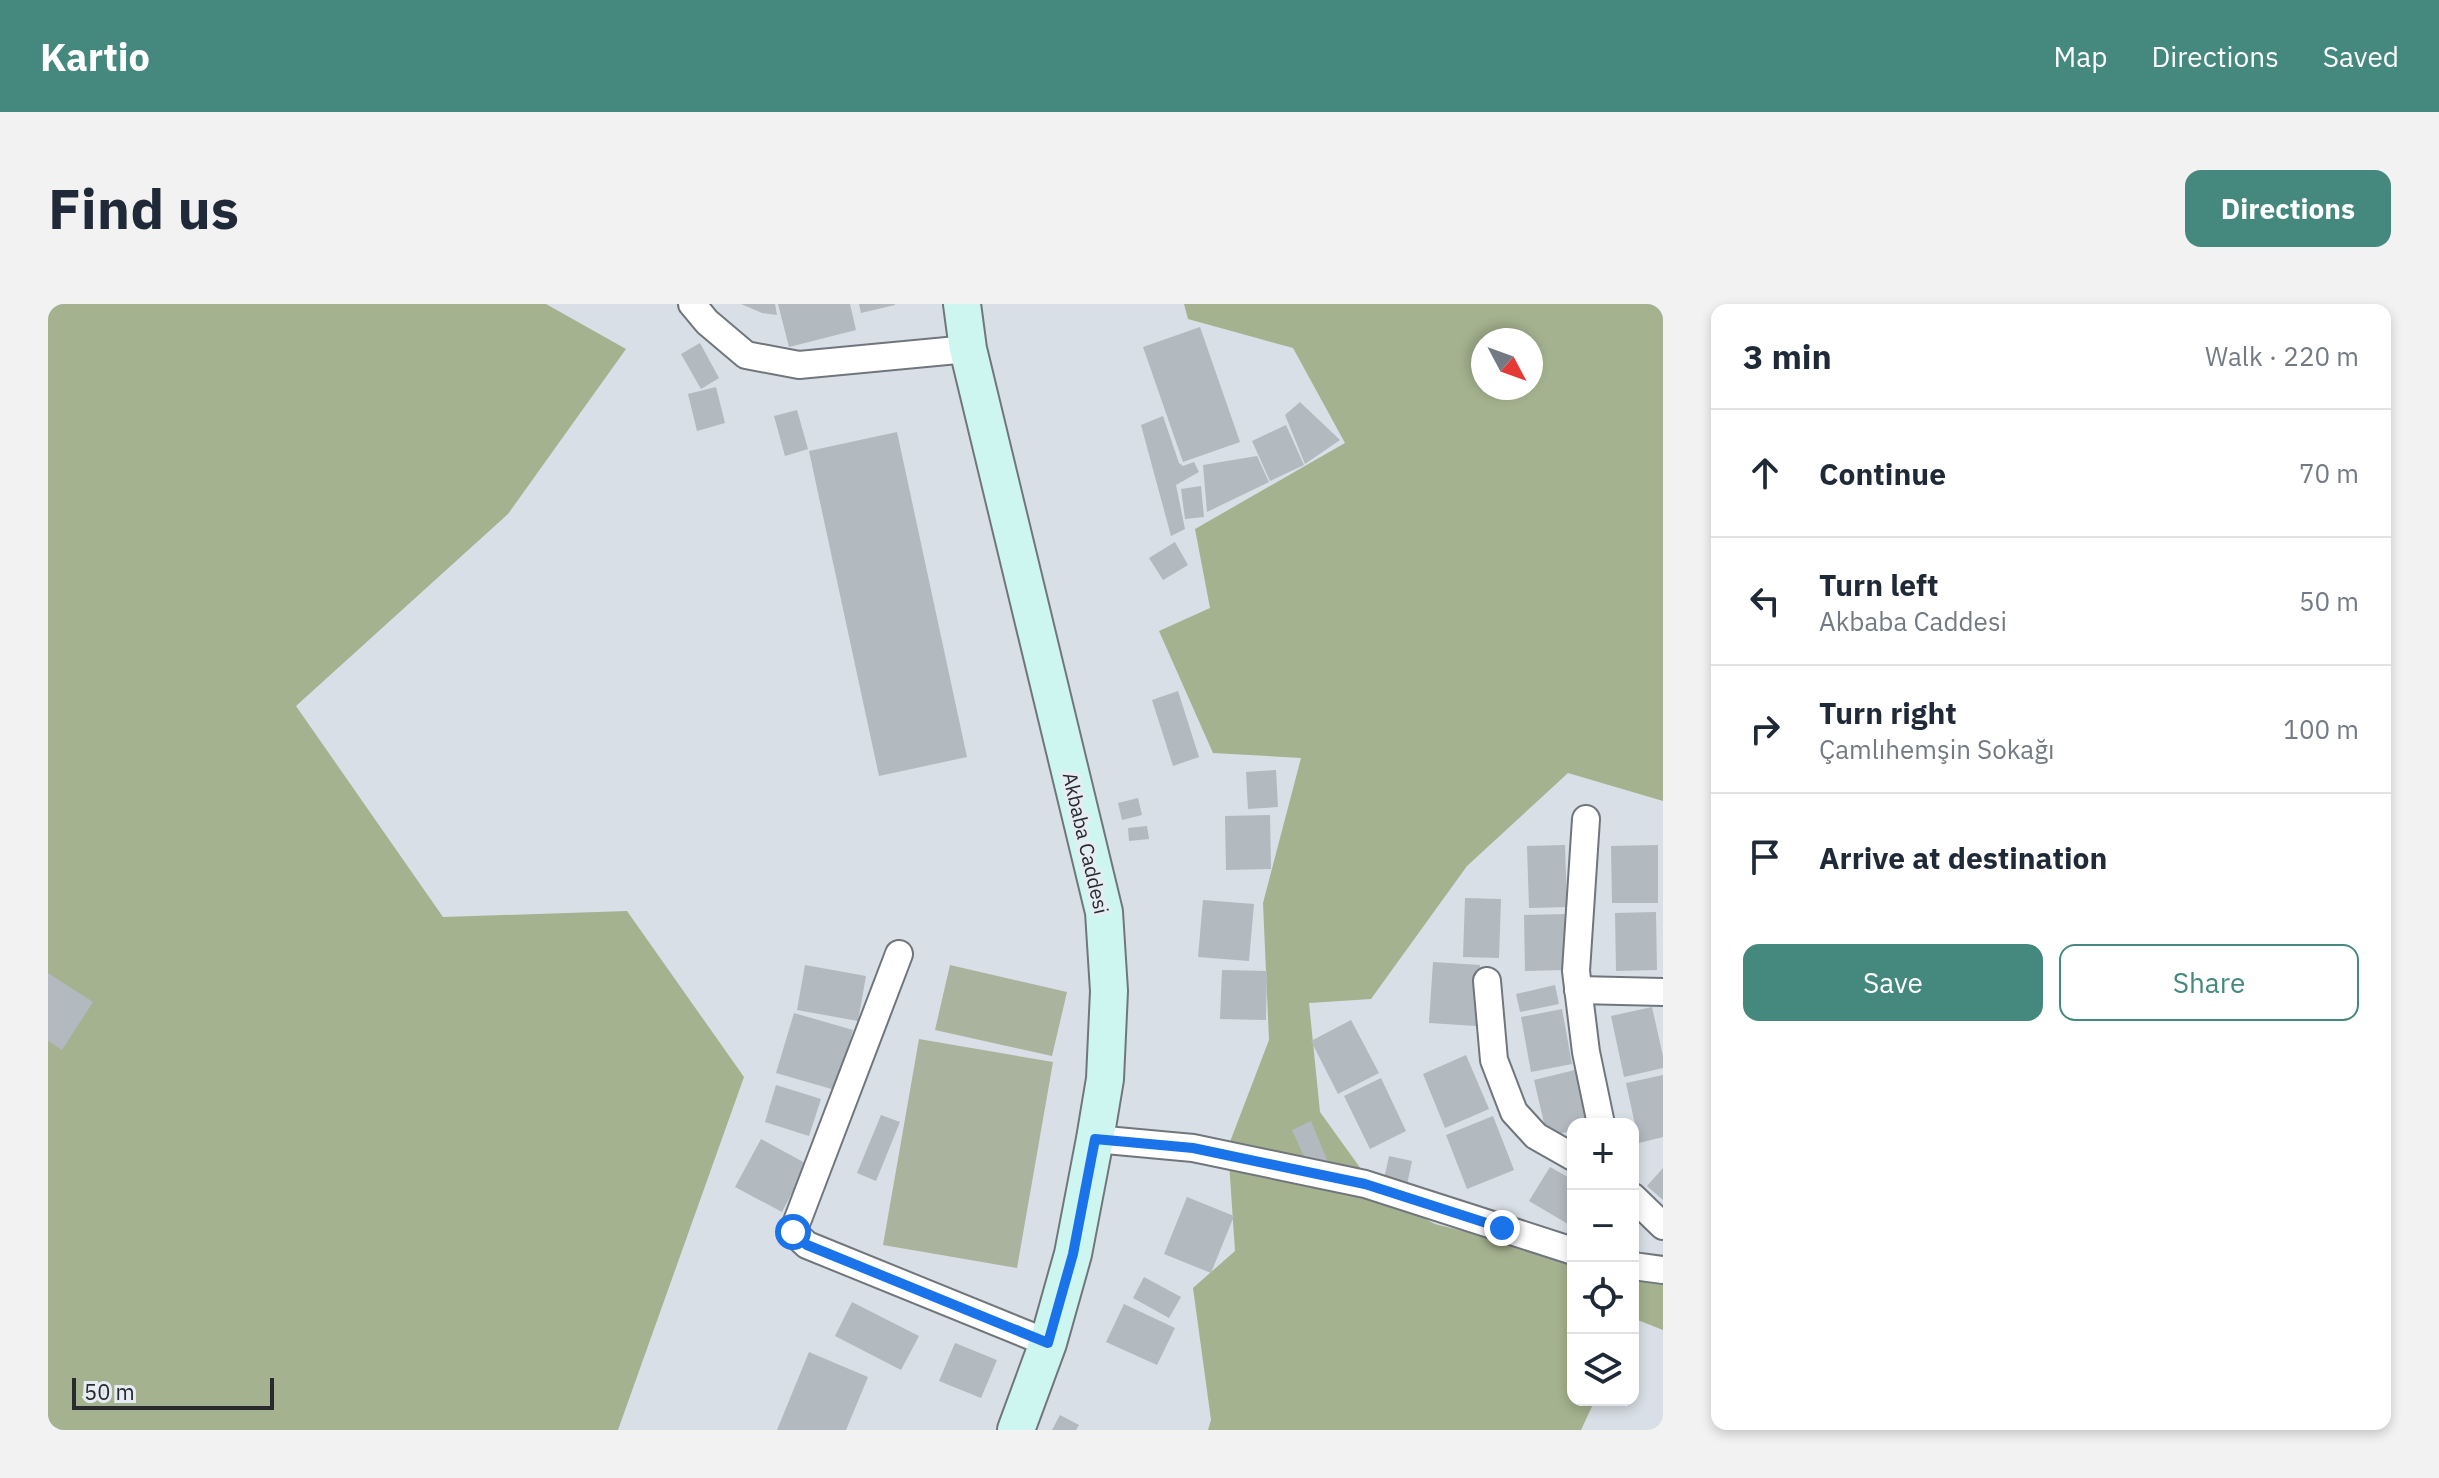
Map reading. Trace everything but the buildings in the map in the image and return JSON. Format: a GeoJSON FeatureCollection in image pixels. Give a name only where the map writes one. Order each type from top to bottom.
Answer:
{"type":"FeatureCollection","features":[{"type":"Feature","properties":{"kind":"main road","name":"Akbaba Caddesi"},"geometry":{"type":"LineString","coordinates":[[962,304],[968,349],[1104,912],[1109,991],[1105,1079],[1073,1254],[1048,1343],[1016,1430]]}},
{"type":"Feature","properties":{"kind":"street"},"geometry":{"type":"LineString","coordinates":[[692,304],[707,322],[746,355],[799,365],[968,349]]}},
{"type":"Feature","properties":{"kind":"street"},"geometry":{"type":"LineString","coordinates":[[1586,819],[1576,971],[1586,1052],[1600,1118]]}},
{"type":"Feature","properties":{"kind":"street"},"geometry":{"type":"LineString","coordinates":[[899,954],[793,1232],[807,1245],[1048,1343]]}},
{"type":"Feature","properties":{"kind":"street"},"geometry":{"type":"LineString","coordinates":[[1487,981],[1494,1060],[1514,1112],[1536,1136],[1567,1154]]}},
{"type":"Feature","properties":{"kind":"street"},"geometry":{"type":"LineString","coordinates":[[1578,990],[1663,992]]}},
{"type":"Feature","properties":{"kind":"street"},"geometry":{"type":"LineString","coordinates":[[1095,1139],[1193,1148],[1365,1184],[1567,1249]]}},
{"type":"Feature","properties":{"kind":"street"},"geometry":{"type":"LineString","coordinates":[[1639,1203],[1663,1226]]}},
{"type":"Feature","properties":{"kind":"street"},"geometry":{"type":"LineString","coordinates":[[1639,1267],[1663,1270]]}},
{"type":"Feature","properties":{"kind":"green space"},"geometry":{"type":"Polygon","coordinates":[[[48,304],[546,304],[626,349],[508,514],[296,706],[443,917],[627,911],[744,1077],[618,1430],[48,1430],[48,304]]]}},
{"type":"Feature","properties":{"kind":"green space"},"geometry":{"type":"Polygon","coordinates":[[[1184,304],[1663,304],[1663,801],[1568,773],[1467,866],[1371,999],[1309,1003],[1320,1112],[1379,1194],[1435,1224],[1567,1257],[1567,1406],[1592,1406],[1581,1430],[1208,1430],[1211,1420],[1193,1288],[1235,1251],[1228,1147],[1269,1040],[1263,903],[1301,758],[1213,753],[1159,631],[1210,608],[1195,529],[1345,443],[1293,348],[1188,319],[1184,304]]]}},
{"type":"Feature","properties":{"kind":"green space"},"geometry":{"type":"Polygon","coordinates":[[[950,965],[1067,992],[1052,1056],[935,1030],[950,965]]]}},
{"type":"Feature","properties":{"kind":"green space"},"geometry":{"type":"Polygon","coordinates":[[[919,1039],[1053,1062],[1017,1268],[883,1245],[919,1039]]]}},
{"type":"Feature","properties":{"kind":"green space"},"geometry":{"type":"Polygon","coordinates":[[[1639,1274],[1663,1280],[1663,1330],[1639,1321],[1639,1274]]]}},
{"type":"Feature","properties":{"kind":"route"},"geometry":{"type":"LineString","coordinates":[[793,1232],[807,1245],[1048,1343],[1073,1254],[1095,1139],[1193,1148],[1365,1184],[1502,1228]]}}]}
